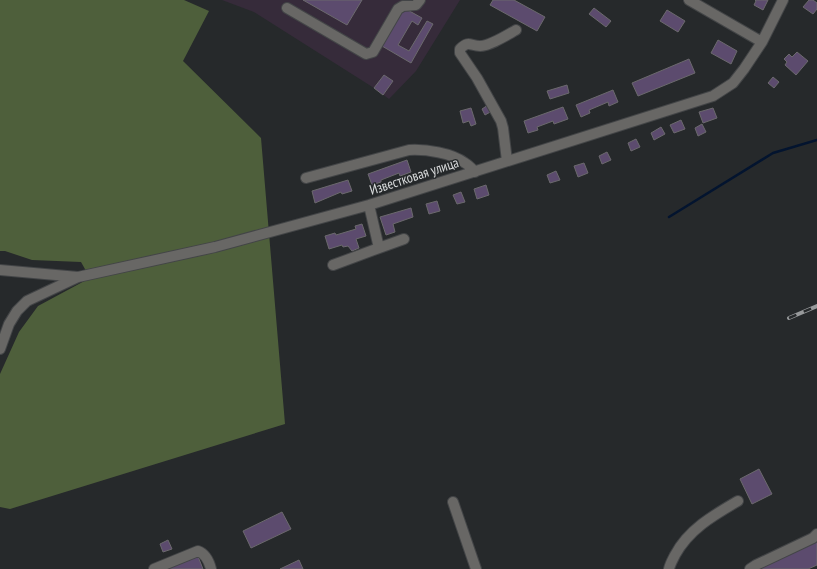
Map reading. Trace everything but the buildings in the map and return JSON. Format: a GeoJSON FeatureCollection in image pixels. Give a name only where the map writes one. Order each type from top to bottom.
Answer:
{"type":"FeatureCollection","features":[{"type":"Feature","properties":{"kind":"street"},"geometry":{"type":"LineString","coordinates":[[287,8],[366,54],[369,54],[373,52],[398,9],[403,6],[416,5],[420,0]]}},
{"type":"Feature","properties":{"kind":"street"},"geometry":{"type":"LineString","coordinates":[[689,0],[762,42]]}},
{"type":"Feature","properties":{"kind":"street","name":"Известковая улица"},"geometry":{"type":"LineString","coordinates":[[0,270],[78,277],[215,247],[369,205],[713,96],[733,83],[762,42],[783,0]]}},
{"type":"Feature","properties":{"kind":"street"},"geometry":{"type":"LineString","coordinates":[[507,161],[501,121],[477,78],[460,53],[460,49],[467,44],[472,43],[480,46],[490,44],[516,30]]}},
{"type":"Feature","properties":{"kind":"street"},"geometry":{"type":"LineString","coordinates":[[306,178],[409,150],[454,156],[466,163],[475,172]]}},
{"type":"Feature","properties":{"kind":"street"},"geometry":{"type":"LineString","coordinates":[[369,205],[380,248]]}},
{"type":"Feature","properties":{"kind":"street"},"geometry":{"type":"LineString","coordinates":[[333,265],[404,239]]}},
{"type":"Feature","properties":{"kind":"street"},"geometry":{"type":"LineString","coordinates":[[0,350],[9,324],[27,301],[78,277]]}},
{"type":"Feature","properties":{"kind":"street"},"geometry":{"type":"LineString","coordinates":[[668,568],[686,539],[703,522],[738,501]]}},
{"type":"Feature","properties":{"kind":"street"},"geometry":{"type":"LineString","coordinates":[[453,502],[476,569]]}},
{"type":"Feature","properties":{"kind":"street"},"geometry":{"type":"LineString","coordinates":[[750,569],[813,538],[817,534]]}},
{"type":"Feature","properties":{"kind":"street"},"geometry":{"type":"LineString","coordinates":[[154,569],[198,551],[202,553],[209,561],[211,569]]}},
{"type":"Feature","properties":{"kind":"shaded area"},"geometry":{"type":"Polygon","coordinates":[[[222,0],[460,0],[416,71],[389,99],[254,12],[222,0]]]}},
{"type":"Feature","properties":{"kind":"green space"},"geometry":{"type":"Polygon","coordinates":[[[0,0],[184,0],[209,11],[183,61],[261,138],[285,424],[10,509],[0,507],[0,374],[19,332],[38,306],[90,278],[81,262],[32,260],[5,251],[0,251],[0,0]]]}},
{"type":"Feature","properties":{"kind":"waterway"},"geometry":{"type":"LineString","coordinates":[[669,217],[773,153],[817,140]]}},
{"type":"Feature","properties":{"kind":"railway"},"geometry":{"type":"LineString","coordinates":[[789,318],[817,306]]}}]}
